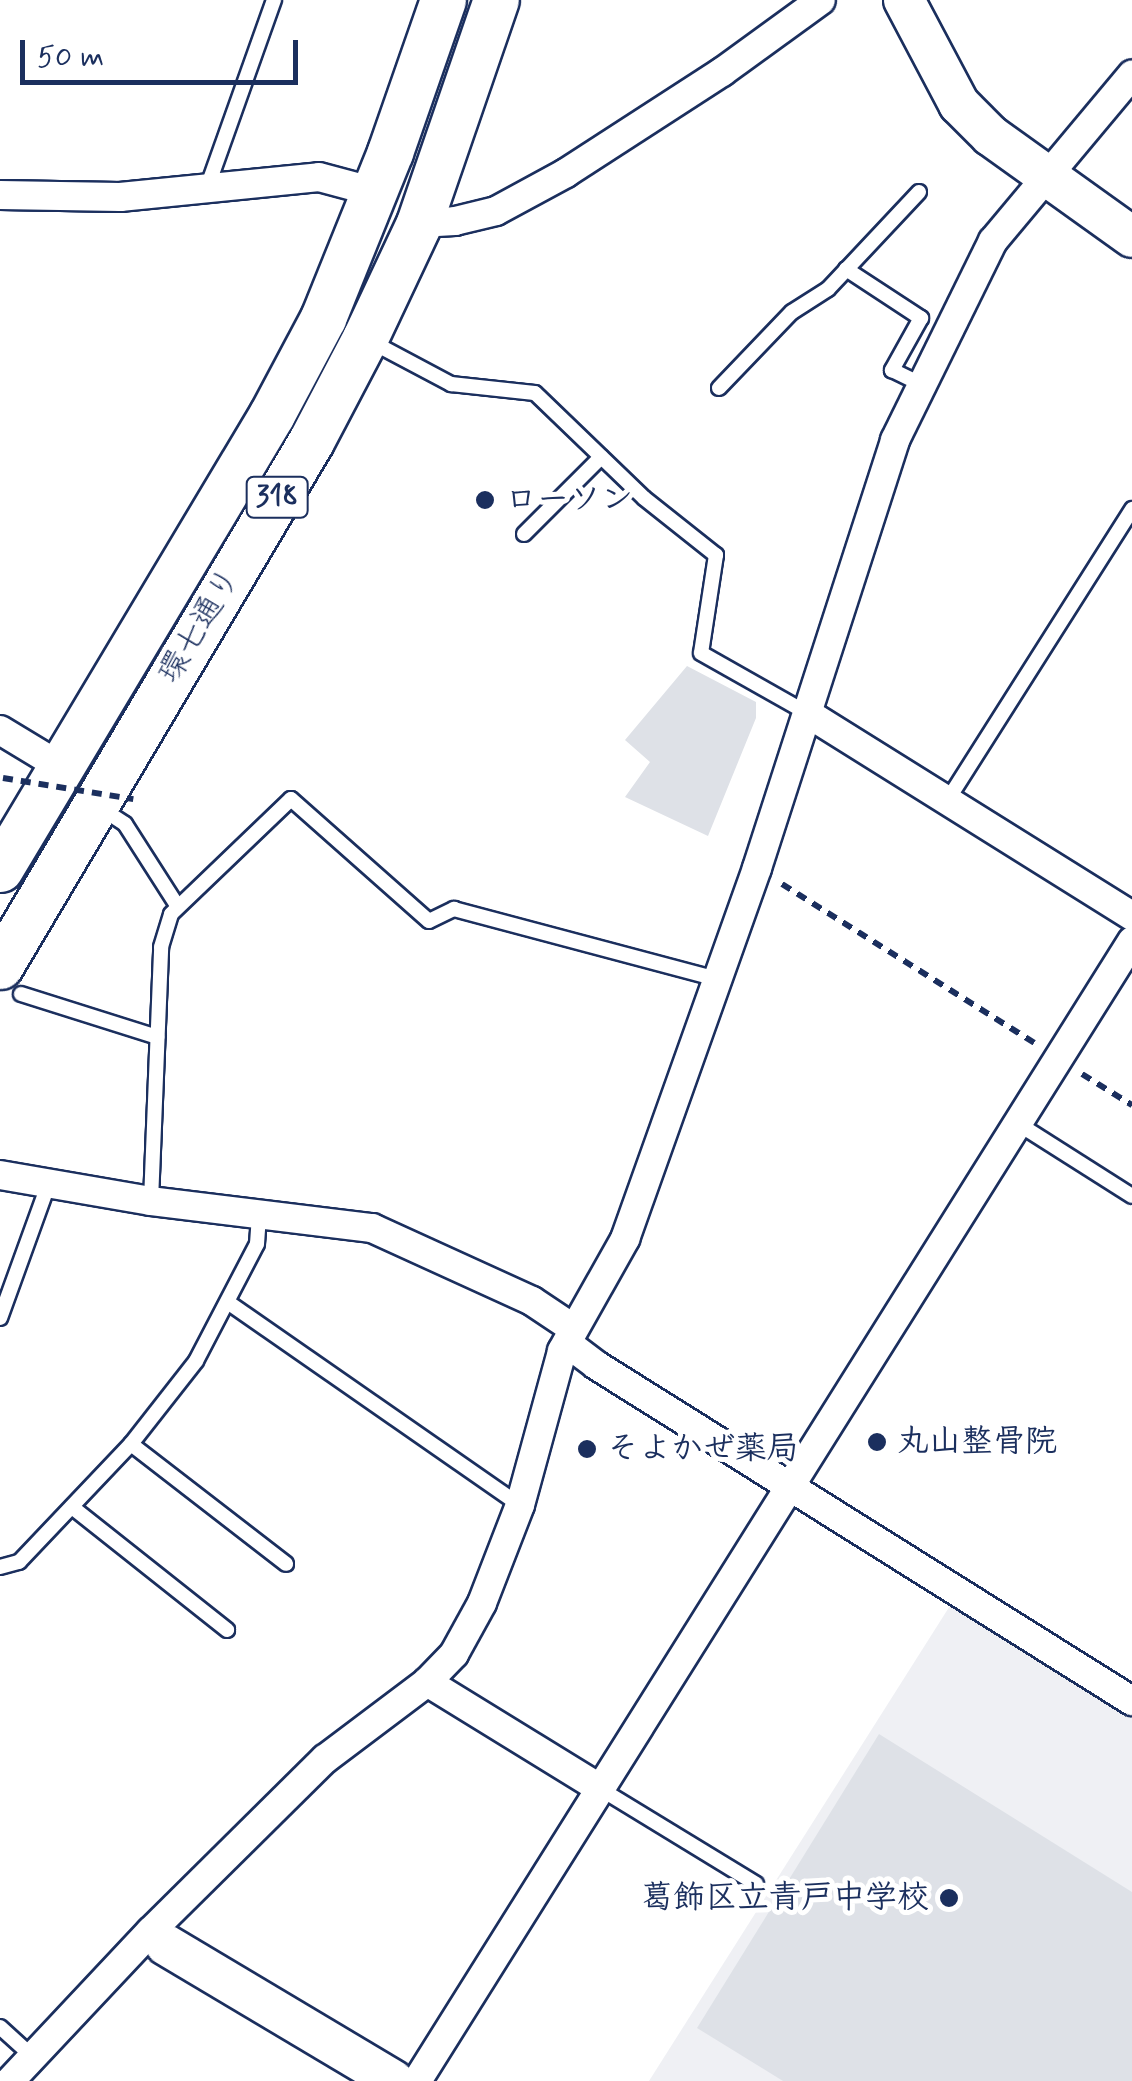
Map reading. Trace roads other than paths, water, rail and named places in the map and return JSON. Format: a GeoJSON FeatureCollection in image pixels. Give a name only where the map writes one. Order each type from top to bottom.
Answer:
{"type":"FeatureCollection","features":[{"type":"Feature","properties":{"kind":"main road","name":"環七通り"},"geometry":{"type":"LineString","coordinates":[[0,869],[272,414],[324,318],[375,192],[443,0]]}},
{"type":"Feature","properties":{"kind":"main road","name":"環七通り"},"geometry":{"type":"LineString","coordinates":[[11,980],[114,802],[365,338],[419,223],[496,0]]}},
{"type":"Feature","properties":{"kind":"street"},"geometry":{"type":"LineString","coordinates":[[419,223],[455,221],[496,211],[566,173],[722,72],[821,0]]}},
{"type":"Feature","properties":{"kind":"street"},"geometry":{"type":"LineString","coordinates":[[904,0],[959,104],[991,136],[1132,237]]}},
{"type":"Feature","properties":{"kind":"street"},"geometry":{"type":"LineString","coordinates":[[10,2081],[158,1938],[325,1759],[426,1682],[454,1654],[482,1603],[520,1505],[570,1336],[625,1240],[757,868],[895,440],[994,241],[1132,75]]}},
{"type":"Feature","properties":{"kind":"street"},"geometry":{"type":"LineString","coordinates":[[0,195],[120,197],[319,178],[375,192]]}},
{"type":"Feature","properties":{"kind":"street"},"geometry":{"type":"LineString","coordinates":[[808,714],[1132,916]]}},
{"type":"Feature","properties":{"kind":"street"},"geometry":{"type":"LineString","coordinates":[[0,730],[61,767]]}},
{"type":"Feature","properties":{"kind":"street"},"geometry":{"type":"LineString","coordinates":[[417,2081],[1132,940]]}},
{"type":"Feature","properties":{"kind":"street"},"geometry":{"type":"LineString","coordinates":[[0,1174],[151,1201],[372,1228],[532,1301],[596,1365],[1130,1694]]}},
{"type":"Feature","properties":{"kind":"street"},"geometry":{"type":"LineString","coordinates":[[426,1682],[598,1787]]}},
{"type":"Feature","properties":{"kind":"street"},"geometry":{"type":"LineString","coordinates":[[158,1938],[394,2081]]}},
{"type":"Feature","properties":{"kind":"lane"},"geometry":{"type":"LineString","coordinates":[[206,188],[274,0]]}},
{"type":"Feature","properties":{"kind":"lane"},"geometry":{"type":"LineString","coordinates":[[719,388],[792,312],[828,289],[918,192]]}},
{"type":"Feature","properties":{"kind":"lane"},"geometry":{"type":"LineString","coordinates":[[846,269],[921,318],[892,370],[921,384]]}},
{"type":"Feature","properties":{"kind":"lane"},"geometry":{"type":"LineString","coordinates":[[365,338],[451,384],[534,394],[644,498],[716,556],[701,652],[808,714]]}},
{"type":"Feature","properties":{"kind":"lane"},"geometry":{"type":"LineString","coordinates":[[524,534],[601,457]]}},
{"type":"Feature","properties":{"kind":"lane"},"geometry":{"type":"LineString","coordinates":[[947,801],[1132,508]]}},
{"type":"Feature","properties":{"kind":"lane"},"geometry":{"type":"LineString","coordinates":[[151,1201],[160,947],[178,907],[290,799],[430,921],[454,909],[718,978]]}},
{"type":"Feature","properties":{"kind":"lane"},"geometry":{"type":"LineString","coordinates":[[114,802],[178,907]]}},
{"type":"Feature","properties":{"kind":"lane"},"geometry":{"type":"LineString","coordinates":[[11,980],[157,1037]]}},
{"type":"Feature","properties":{"kind":"lane"},"geometry":{"type":"LineString","coordinates":[[1018,1122],[1132,1196]]}},
{"type":"Feature","properties":{"kind":"lane"},"geometry":{"type":"LineString","coordinates":[[0,1318],[50,1183]]}},
{"type":"Feature","properties":{"kind":"lane"},"geometry":{"type":"LineString","coordinates":[[0,1568],[19,1562],[72,1507],[131,1444],[196,1361],[257,1244],[259,1212]]}},
{"type":"Feature","properties":{"kind":"lane"},"geometry":{"type":"LineString","coordinates":[[229,1303],[520,1505]]}},
{"type":"Feature","properties":{"kind":"lane"},"geometry":{"type":"LineString","coordinates":[[131,1444],[286,1564]]}},
{"type":"Feature","properties":{"kind":"lane"},"geometry":{"type":"LineString","coordinates":[[72,1507],[227,1630]]}},
{"type":"Feature","properties":{"kind":"lane"},"geometry":{"type":"LineString","coordinates":[[598,1787],[756,1884]]}},
{"type":"Feature","properties":{"kind":"lane"},"geometry":{"type":"LineString","coordinates":[[0,2027],[32,2056]]}},
{"type":"Feature","properties":{"kind":"place","name":"ローソン"},"geometry":{"type":"Point","coordinates":[485,500]}},
{"type":"Feature","properties":{"kind":"place","name":"丸山整骨院"},"geometry":{"type":"Point","coordinates":[877,1442]}},
{"type":"Feature","properties":{"kind":"place","name":"そよかぜ薬局"},"geometry":{"type":"Point","coordinates":[587,1449]}},
{"type":"Feature","properties":{"kind":"place","name":"葛飾区立青戸中学校"},"geometry":{"type":"Point","coordinates":[949,1898]}}]}
